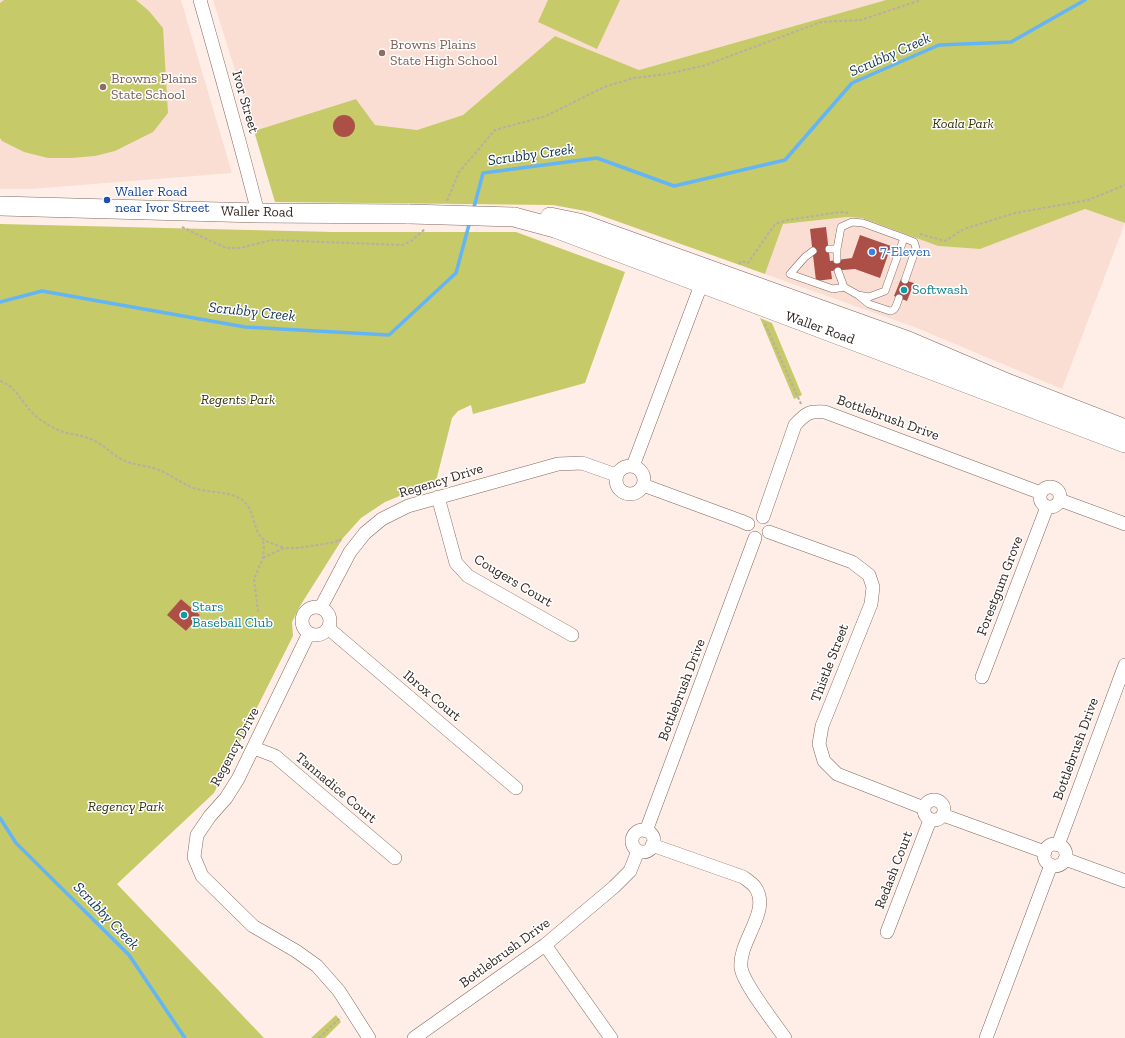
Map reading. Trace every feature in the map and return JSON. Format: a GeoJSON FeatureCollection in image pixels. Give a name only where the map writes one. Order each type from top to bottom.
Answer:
{"type":"FeatureCollection","features":[{"type":"Feature","properties":{"kind":"street","name":"Ivor Street"},"geometry":{"type":"LineString","coordinates":[[200,0],[240,139],[258,213]]}},
{"type":"Feature","properties":{"kind":"street","name":"Waller Road"},"geometry":{"type":"LineString","coordinates":[[0,206],[258,213],[552,217],[579,223],[704,276],[850,330],[908,341],[999,388],[1125,443]]}},
{"type":"Feature","properties":{"kind":"street"},"geometry":{"type":"LineString","coordinates":[[632,466],[704,276]]}},
{"type":"Feature","properties":{"kind":"street","name":"Waller Road"},"geometry":{"type":"LineString","coordinates":[[999,388],[1125,429]]}},
{"type":"Feature","properties":{"kind":"street","name":"Bottlebrush Drive"},"geometry":{"type":"LineString","coordinates":[[806,414],[813,411],[825,412],[1041,493]]}},
{"type":"Feature","properties":{"kind":"street"},"geometry":{"type":"LineString","coordinates":[[763,517],[795,425],[806,414]]}},
{"type":"Feature","properties":{"kind":"street","name":"Regency Drive"},"geometry":{"type":"LineString","coordinates":[[321,607],[350,552],[365,533],[382,519],[408,506],[558,464],[582,463],[616,475]]}},
{"type":"Feature","properties":{"kind":"street"},"geometry":{"type":"LineString","coordinates":[[632,466],[638,468],[644,479],[643,486],[635,493],[625,493],[616,486],[616,475],[622,467],[632,466]]}},
{"type":"Feature","properties":{"kind":"street"},"geometry":{"type":"LineString","coordinates":[[643,486],[748,524]]}},
{"type":"Feature","properties":{"kind":"street"},"geometry":{"type":"LineString","coordinates":[[1052,487],[1058,490],[1061,497],[1057,506],[1050,508],[1042,503],[1040,500],[1041,493],[1046,488],[1052,487]]}},
{"type":"Feature","properties":{"kind":"street","name":"Cougers Court"},"geometry":{"type":"LineString","coordinates":[[438,497],[456,563],[468,576],[572,635]]}},
{"type":"Feature","properties":{"kind":"street"},"geometry":{"type":"LineString","coordinates":[[1060,500],[1125,524]]}},
{"type":"Feature","properties":{"kind":"street","name":"Forestgum Grove"},"geometry":{"type":"LineString","coordinates":[[982,677],[1047,507]]}},
{"type":"Feature","properties":{"kind":"street"},"geometry":{"type":"LineString","coordinates":[[748,524],[754,518],[763,517]]}},
{"type":"Feature","properties":{"kind":"street"},"geometry":{"type":"LineString","coordinates":[[748,524],[749,532],[755,538],[763,538],[769,532],[769,523],[763,517]]}},
{"type":"Feature","properties":{"kind":"street","name":"Thistle Street"},"geometry":{"type":"LineString","coordinates":[[769,532],[852,562],[869,575],[873,587],[871,604],[822,726],[819,744],[824,760],[837,774],[924,808]]}},
{"type":"Feature","properties":{"kind":"street","name":"Bottlebrush Drive"},"geometry":{"type":"LineString","coordinates":[[646,831],[755,538]]}},
{"type":"Feature","properties":{"kind":"street"},"geometry":{"type":"LineString","coordinates":[[312,607],[321,607],[328,612],[330,616],[328,628],[317,635],[309,633],[303,626],[303,616],[305,612],[312,607]]}},
{"type":"Feature","properties":{"kind":"street","name":"Ibrox Court"},"geometry":{"type":"LineString","coordinates":[[328,628],[516,788]]}},
{"type":"Feature","properties":{"kind":"street","name":"Regency Drive"},"geometry":{"type":"LineString","coordinates":[[309,633],[238,779],[226,798],[210,816],[197,835],[194,857],[202,876],[253,926],[296,951],[317,966],[339,991],[369,1038]]}},
{"type":"Feature","properties":{"kind":"street","name":"Bottlebrush Drive"},"geometry":{"type":"LineString","coordinates":[[1058,845],[1125,665]]}},
{"type":"Feature","properties":{"kind":"street","name":"Tannadice Court"},"geometry":{"type":"LineString","coordinates":[[254,748],[275,756],[394,858]]}},
{"type":"Feature","properties":{"kind":"street"},"geometry":{"type":"LineString","coordinates":[[937,817],[944,811],[943,806],[937,801],[929,801],[924,808],[925,815],[937,817],[1045,852]]}},
{"type":"Feature","properties":{"kind":"street","name":"Redash Court"},"geometry":{"type":"LineString","coordinates":[[887,932],[937,817]]}},
{"type":"Feature","properties":{"kind":"street"},"geometry":{"type":"LineString","coordinates":[[639,831],[646,831],[652,835],[653,838],[651,848],[645,852],[638,851],[633,846],[632,839],[639,831]]}},
{"type":"Feature","properties":{"kind":"street"},"geometry":{"type":"LineString","coordinates":[[652,845],[743,877],[754,885],[760,895],[760,908],[743,953],[741,968],[746,982],[785,1038]]}},
{"type":"Feature","properties":{"kind":"street"},"geometry":{"type":"LineString","coordinates":[[1058,845],[1064,849],[1066,856],[1061,864],[1054,866],[1046,861],[1045,852],[1049,846],[1058,845]]}},
{"type":"Feature","properties":{"kind":"street","name":"Bottlebrush Drive"},"geometry":{"type":"LineString","coordinates":[[414,1038],[545,945],[614,887],[630,871],[638,851]]}},
{"type":"Feature","properties":{"kind":"street"},"geometry":{"type":"LineString","coordinates":[[1065,859],[1125,882]]}},
{"type":"Feature","properties":{"kind":"street"},"geometry":{"type":"LineString","coordinates":[[986,1038],[1051,865]]}},
{"type":"Feature","properties":{"kind":"street"},"geometry":{"type":"LineString","coordinates":[[545,945],[611,1038]]}},
{"type":"Feature","properties":{"kind":"lane"},"geometry":{"type":"LineString","coordinates":[[837,260],[837,249],[841,227],[852,222],[863,223],[914,242],[916,248],[906,280]]}},
{"type":"Feature","properties":{"kind":"lane"},"geometry":{"type":"LineString","coordinates":[[858,295],[869,297],[884,291],[904,238]]}},
{"type":"Feature","properties":{"kind":"lane"},"geometry":{"type":"LineString","coordinates":[[829,249],[837,249]]}},
{"type":"Feature","properties":{"kind":"lane"},"geometry":{"type":"LineString","coordinates":[[813,252],[805,257],[790,274],[833,289],[844,287],[858,295],[869,304],[890,311],[895,309],[899,298]]}},
{"type":"Feature","properties":{"kind":"lane"},"geometry":{"type":"LineString","coordinates":[[838,270],[844,287]]}},
{"type":"Feature","properties":{"kind":"path"},"geometry":{"type":"LineString","coordinates":[[443,206],[448,200],[459,172],[495,130],[546,116],[604,87],[634,78],[667,74],[706,65],[821,22],[861,20],[921,0]]}},
{"type":"Feature","properties":{"kind":"path"},"geometry":{"type":"LineString","coordinates":[[918,234],[945,241],[964,229],[1015,213],[1088,200],[1125,185]]}},
{"type":"Feature","properties":{"kind":"path"},"geometry":{"type":"LineString","coordinates":[[738,267],[741,261],[748,263],[775,224],[794,219],[841,212],[849,213]]}},
{"type":"Feature","properties":{"kind":"path"},"geometry":{"type":"LineString","coordinates":[[180,226],[227,248],[240,248],[272,240],[402,246],[411,241],[428,225]]}},
{"type":"Feature","properties":{"kind":"path"},"geometry":{"type":"LineString","coordinates":[[765,322],[806,414]]}},
{"type":"Feature","properties":{"kind":"path"},"geometry":{"type":"LineString","coordinates":[[0,381],[8,384],[15,390],[28,408],[37,417],[56,429],[67,434],[88,438],[97,442],[122,460],[157,469],[197,490],[232,495],[242,500],[249,507],[253,515],[259,534],[262,538],[264,548],[263,558],[254,579],[258,612]]}},
{"type":"Feature","properties":{"kind":"path"},"geometry":{"type":"LineString","coordinates":[[262,538],[270,543],[284,548],[297,548],[336,542],[338,540],[343,542]]}},
{"type":"Feature","properties":{"kind":"path"},"geometry":{"type":"LineString","coordinates":[[263,558],[284,548]]}},
{"type":"Feature","properties":{"kind":"path"},"geometry":{"type":"LineString","coordinates":[[319,1038],[341,1017]]}},
{"type":"Feature","properties":{"kind":"shaded area","name":"Browns Plains State School"},"geometry":{"type":"Polygon","coordinates":[[[0,0],[181,0],[232,173],[31,189],[0,189],[0,0]]]}},
{"type":"Feature","properties":{"kind":"shaded area","name":"Browns Plains State High School"},"geometry":{"type":"Polygon","coordinates":[[[213,0],[886,0],[639,70],[555,36],[463,115],[417,130],[375,125],[356,99],[254,131],[213,0]]]}},
{"type":"Feature","properties":{"kind":"shaded area"},"geometry":{"type":"Polygon","coordinates":[[[1085,209],[1125,223],[1062,389],[917,328],[765,274],[783,224],[847,217],[863,218],[938,246],[980,249],[1085,209]]]}},
{"type":"Feature","properties":{"kind":"green space","name":"Browns Plains State School"},"geometry":{"type":"Polygon","coordinates":[[[4,0],[136,0],[149,11],[163,28],[168,113],[153,132],[115,151],[95,156],[48,158],[24,152],[2,141],[0,138],[0,3],[4,0]]]}},
{"type":"Feature","properties":{"kind":"green space"},"geometry":{"type":"Polygon","coordinates":[[[548,0],[620,0],[597,49],[538,22],[548,0]]]}},
{"type":"Feature","properties":{"kind":"green space","name":"Koala Park"},"geometry":{"type":"Polygon","coordinates":[[[886,0],[1125,0],[1125,223],[1085,209],[980,249],[938,246],[862,218],[847,217],[783,224],[765,274],[591,212],[553,205],[275,202],[254,131],[356,99],[375,125],[417,130],[463,115],[555,36],[639,70],[886,0]]]}},
{"type":"Feature","properties":{"kind":"green space","name":"Regents Park"},"geometry":{"type":"Polygon","coordinates":[[[0,224],[333,232],[516,232],[625,272],[585,383],[473,414],[471,405],[458,411],[452,418],[436,481],[385,502],[361,518],[343,538],[300,606],[292,622],[293,636],[214,793],[117,884],[264,1038],[0,1038],[0,224]],[[181,599],[168,615],[186,631],[200,615],[181,599]]]}},
{"type":"Feature","properties":{"kind":"green space"},"geometry":{"type":"Polygon","coordinates":[[[760,318],[772,323],[802,395],[794,399],[760,318]]]}},
{"type":"Feature","properties":{"kind":"green space"},"geometry":{"type":"Polygon","coordinates":[[[336,1015],[341,1022],[325,1038],[311,1038],[336,1015]]]}},
{"type":"Feature","properties":{"kind":"building"},"geometry":{"type":"Polygon","coordinates":[[[344,115],[348,116],[354,122],[354,130],[348,136],[344,137],[340,136],[334,130],[333,126],[334,122],[340,116],[344,115]]]}},
{"type":"Feature","properties":{"kind":"building"},"geometry":{"type":"Polygon","coordinates":[[[826,227],[830,261],[852,258],[860,235],[891,246],[880,278],[855,269],[831,271],[832,279],[816,281],[810,229],[826,227]]]}},
{"type":"Feature","properties":{"kind":"building","name":"Softwash"},"geometry":{"type":"Polygon","coordinates":[[[901,279],[914,283],[907,301],[894,296],[901,279]]]}},
{"type":"Feature","properties":{"kind":"building","name":"Stars Baseball Club"},"geometry":{"type":"Polygon","coordinates":[[[181,599],[200,615],[186,631],[167,615],[181,599]]]}},
{"type":"Feature","properties":{"kind":"waterway","name":"Scrubby Creek"},"geometry":{"type":"LineString","coordinates":[[473,211],[483,173],[597,158],[674,186],[785,160],[852,83],[939,45],[1011,42],[1085,0]]}},
{"type":"Feature","properties":{"kind":"waterway","name":"Scrubby Creek"},"geometry":{"type":"LineString","coordinates":[[0,302],[42,291],[245,327],[389,335],[456,273],[470,221]]}},
{"type":"Feature","properties":{"kind":"waterway","name":"Scrubby Creek"},"geometry":{"type":"LineString","coordinates":[[0,818],[16,843],[129,955],[185,1038]]}},
{"type":"Feature","properties":{"kind":"place","name":"Browns Plains State High School"},"geometry":{"type":"Point","coordinates":[382,53]}},
{"type":"Feature","properties":{"kind":"place","name":"Browns Plains State School"},"geometry":{"type":"Point","coordinates":[103,87]}},
{"type":"Feature","properties":{"kind":"place","name":"Waller Road near Ivor Street"},"geometry":{"type":"Point","coordinates":[107,200]}},
{"type":"Feature","properties":{"kind":"place","name":"7-Eleven"},"geometry":{"type":"Point","coordinates":[872,252]}},
{"type":"Feature","properties":{"kind":"place","name":"Softwash"},"geometry":{"type":"Point","coordinates":[904,290]}},
{"type":"Feature","properties":{"kind":"place","name":"Stars Baseball Club"},"geometry":{"type":"Point","coordinates":[184,615]}},
{"type":"Feature","properties":{"kind":"park label","name":"Regency Park"},"geometry":{"type":"Point","coordinates":[126,807]}}]}
